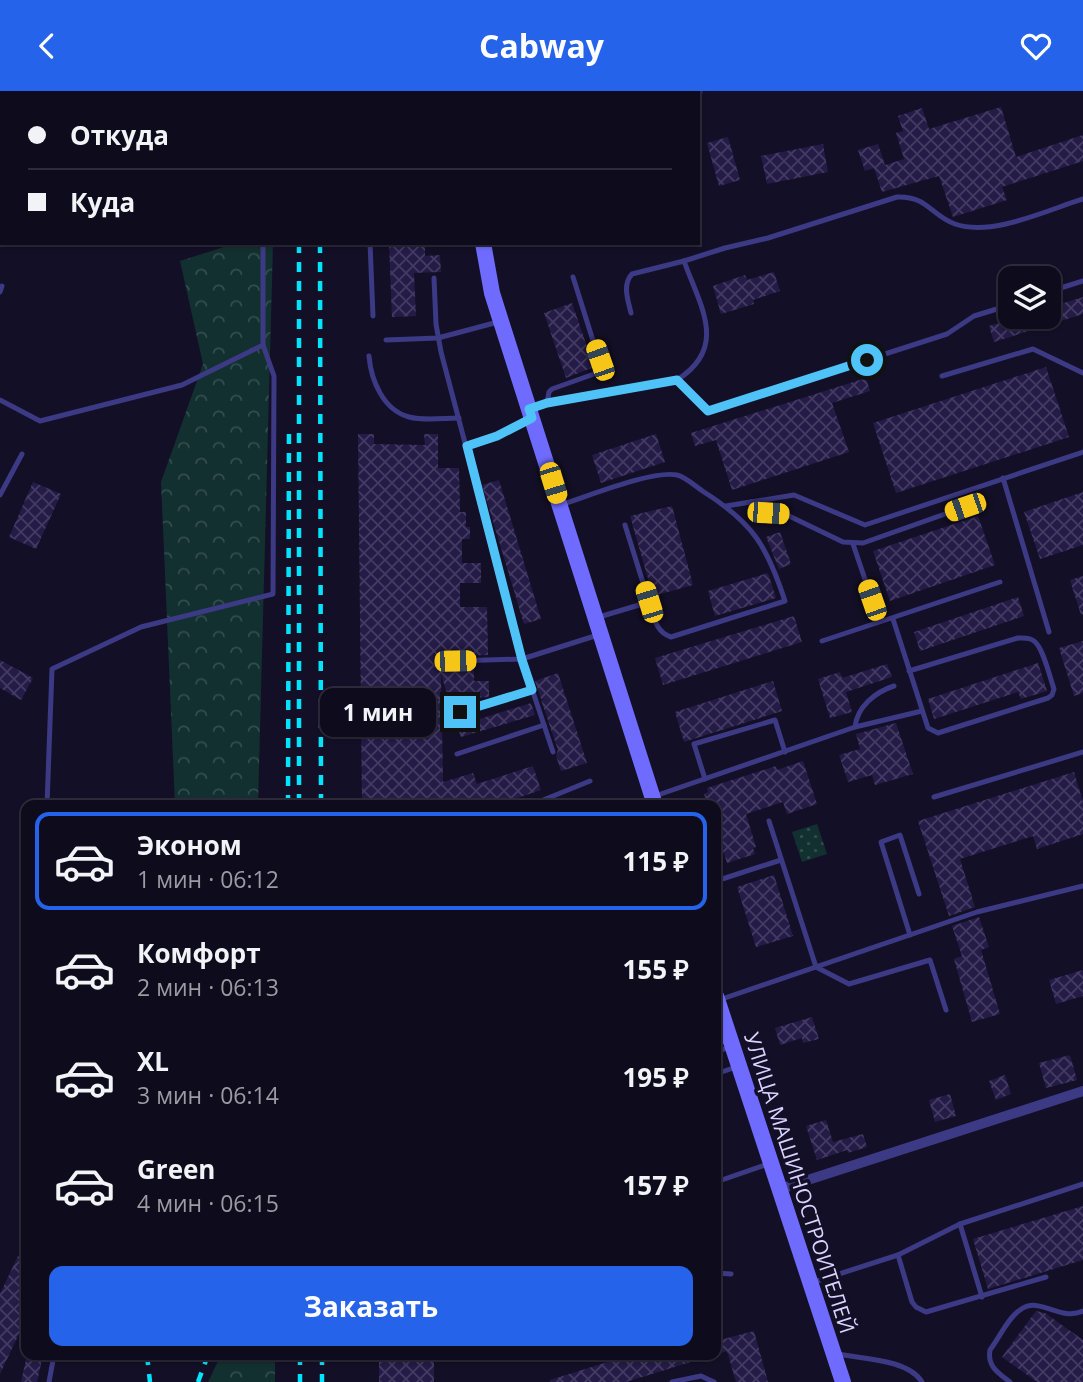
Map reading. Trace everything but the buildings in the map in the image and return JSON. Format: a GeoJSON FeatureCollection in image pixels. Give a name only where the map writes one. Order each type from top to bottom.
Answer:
{"type":"FeatureCollection","features":[{"type":"Feature","properties":{"kind":"main road"},"geometry":{"type":"LineString","coordinates":[[483,245],[492,293],[653,800]]}},
{"type":"Feature","properties":{"kind":"main road","name":"УЛИЦА МАШИНОСТРОИТЕЛЕЙ"},"geometry":{"type":"LineString","coordinates":[[721,1013],[842,1382]]}},
{"type":"Feature","properties":{"kind":"street"},"geometry":{"type":"LineString","coordinates":[[780,1189],[1083,1091]]}},
{"type":"Feature","properties":{"kind":"lane"},"geometry":{"type":"LineString","coordinates":[[631,313],[626,285],[632,274],[725,247],[768,238],[897,197],[918,199],[948,221],[972,227],[1000,225],[1083,199]]}},
{"type":"Feature","properties":{"kind":"lane"},"geometry":{"type":"LineString","coordinates":[[47,800],[52,669],[141,627],[273,594],[274,376],[263,345],[263,245]]}},
{"type":"Feature","properties":{"kind":"lane"},"geometry":{"type":"LineString","coordinates":[[370,245],[373,316]]}},
{"type":"Feature","properties":{"kind":"lane"},"geometry":{"type":"LineString","coordinates":[[467,446],[497,436],[547,403],[677,380],[692,370],[699,363],[706,342],[705,318],[684,261]]}},
{"type":"Feature","properties":{"kind":"lane"},"geometry":{"type":"LineString","coordinates":[[547,403],[552,389],[594,375],[601,366],[573,277]]}},
{"type":"Feature","properties":{"kind":"lane"},"geometry":{"type":"LineString","coordinates":[[434,278],[438,338],[522,660],[552,752]]}},
{"type":"Feature","properties":{"kind":"lane"},"geometry":{"type":"LineString","coordinates":[[1061,288],[1083,281]]}},
{"type":"Feature","properties":{"kind":"lane"},"geometry":{"type":"LineString","coordinates":[[677,380],[708,411],[947,334],[974,316],[998,309]]}},
{"type":"Feature","properties":{"kind":"lane"},"geometry":{"type":"LineString","coordinates":[[386,340],[438,338],[501,321]]}},
{"type":"Feature","properties":{"kind":"lane"},"geometry":{"type":"LineString","coordinates":[[0,400],[40,421],[182,385],[263,345]]}},
{"type":"Feature","properties":{"kind":"lane"},"geometry":{"type":"LineString","coordinates":[[942,376],[1033,349],[1083,373]]}},
{"type":"Feature","properties":{"kind":"lane"},"geometry":{"type":"LineString","coordinates":[[369,356],[375,384],[387,403],[396,411],[409,417],[459,418]]}},
{"type":"Feature","properties":{"kind":"lane"},"geometry":{"type":"LineString","coordinates":[[726,506],[794,495],[865,525],[1083,451]]}},
{"type":"Feature","properties":{"kind":"lane"},"geometry":{"type":"LineString","coordinates":[[0,495],[22,454]]}},
{"type":"Feature","properties":{"kind":"lane"},"geometry":{"type":"LineString","coordinates":[[560,505],[656,475],[678,475],[739,516],[759,541],[775,571],[785,601],[671,637],[661,633],[657,628],[625,525]]}},
{"type":"Feature","properties":{"kind":"lane"},"geometry":{"type":"LineString","coordinates":[[1003,478],[1049,632]]}},
{"type":"Feature","properties":{"kind":"lane"},"geometry":{"type":"LineString","coordinates":[[751,502],[764,512],[787,515],[843,542],[853,544],[863,543],[965,507]]}},
{"type":"Feature","properties":{"kind":"lane"},"geometry":{"type":"LineString","coordinates":[[853,544],[872,600]]}},
{"type":"Feature","properties":{"kind":"lane"},"geometry":{"type":"LineString","coordinates":[[822,641],[1000,582]]}},
{"type":"Feature","properties":{"kind":"lane"},"geometry":{"type":"LineString","coordinates":[[596,618],[649,602]]}},
{"type":"Feature","properties":{"kind":"lane"},"geometry":{"type":"LineString","coordinates":[[893,619],[909,671],[928,728],[938,733],[1048,698],[1054,689],[1040,647],[1027,638],[1018,638],[909,671]]}},
{"type":"Feature","properties":{"kind":"lane"},"geometry":{"type":"LineString","coordinates":[[455,661],[522,660],[601,634]]}},
{"type":"Feature","properties":{"kind":"lane"},"geometry":{"type":"LineString","coordinates":[[855,727],[858,714],[876,693],[894,686]]}},
{"type":"Feature","properties":{"kind":"lane"},"geometry":{"type":"LineString","coordinates":[[460,712],[532,690]]}},
{"type":"Feature","properties":{"kind":"lane"},"geometry":{"type":"LineString","coordinates":[[655,800],[705,779],[855,727],[922,711]]}},
{"type":"Feature","properties":{"kind":"lane"},"geometry":{"type":"LineString","coordinates":[[705,779],[694,744],[775,720],[785,752]]}},
{"type":"Feature","properties":{"kind":"lane"},"geometry":{"type":"LineString","coordinates":[[457,754],[544,725]]}},
{"type":"Feature","properties":{"kind":"lane"},"geometry":{"type":"LineString","coordinates":[[934,797],[1083,752]]}},
{"type":"Feature","properties":{"kind":"lane"},"geometry":{"type":"LineString","coordinates":[[543,800],[590,781]]}},
{"type":"Feature","properties":{"kind":"lane"},"geometry":{"type":"LineString","coordinates":[[768,821],[816,967],[849,984],[930,960],[946,1010]]}},
{"type":"Feature","properties":{"kind":"lane"},"geometry":{"type":"LineString","coordinates":[[911,935],[881,842],[900,835],[919,894]]}},
{"type":"Feature","properties":{"kind":"lane"},"geometry":{"type":"LineString","coordinates":[[721,879],[781,860]]}},
{"type":"Feature","properties":{"kind":"lane"},"geometry":{"type":"LineString","coordinates":[[721,997],[977,912],[1083,885]]}},
{"type":"Feature","properties":{"kind":"lane"},"geometry":{"type":"LineString","coordinates":[[721,1050],[733,1046]]}},
{"type":"Feature","properties":{"kind":"lane"},"geometry":{"type":"LineString","coordinates":[[721,1072],[739,1066]]}},
{"type":"Feature","properties":{"kind":"lane"},"geometry":{"type":"LineString","coordinates":[[721,1180],[771,1163]]}},
{"type":"Feature","properties":{"kind":"lane"},"geometry":{"type":"LineString","coordinates":[[811,1283],[898,1255],[960,1224],[1083,1184]]}},
{"type":"Feature","properties":{"kind":"lane"},"geometry":{"type":"LineString","coordinates":[[960,1224],[982,1297]]}},
{"type":"Feature","properties":{"kind":"lane"},"geometry":{"type":"LineString","coordinates":[[898,1255],[912,1302],[921,1311],[932,1313],[1046,1277]]}},
{"type":"Feature","properties":{"kind":"lane"},"geometry":{"type":"LineString","coordinates":[[721,1274],[731,1275]]}},
{"type":"Feature","properties":{"kind":"lane"},"geometry":{"type":"LineString","coordinates":[[1010,1382],[995,1371],[989,1355],[1019,1311],[1034,1305],[1065,1315],[1083,1311]]}},
{"type":"Feature","properties":{"kind":"lane"},"geometry":{"type":"LineString","coordinates":[[833,1353],[902,1366],[918,1376],[922,1382]]}},
{"type":"Feature","properties":{"kind":"lane"},"geometry":{"type":"LineString","coordinates":[[49,1382],[53,1360]]}},
{"type":"Feature","properties":{"kind":"lane"},"geometry":{"type":"LineString","coordinates":[[672,1382],[701,1376],[714,1382]]}},
{"type":"Feature","properties":{"kind":"green space"},"geometry":{"type":"Polygon","coordinates":[[[273,245],[258,800],[175,800],[161,482],[203,364],[180,261],[227,246],[273,245]]]}},
{"type":"Feature","properties":{"kind":"green space"},"geometry":{"type":"Polygon","coordinates":[[[817,824],[827,854],[802,862],[792,832],[817,824]]]}},
{"type":"Feature","properties":{"kind":"green space"},"geometry":{"type":"Polygon","coordinates":[[[219,1360],[275,1360],[275,1382],[208,1382],[219,1360]]]}},
{"type":"Feature","properties":{"kind":"railway"},"geometry":{"type":"LineString","coordinates":[[299,245],[299,800]]}},
{"type":"Feature","properties":{"kind":"railway"},"geometry":{"type":"LineString","coordinates":[[320,245],[321,800]]}},
{"type":"Feature","properties":{"kind":"railway"},"geometry":{"type":"LineString","coordinates":[[288,800],[289,425]]}},
{"type":"Feature","properties":{"kind":"railway"},"geometry":{"type":"LineString","coordinates":[[148,1360],[150,1382]]}},
{"type":"Feature","properties":{"kind":"railway"},"geometry":{"type":"LineString","coordinates":[[198,1382],[206,1360]]}},
{"type":"Feature","properties":{"kind":"railway"},"geometry":{"type":"LineString","coordinates":[[300,1360],[300,1382]]}},
{"type":"Feature","properties":{"kind":"railway"},"geometry":{"type":"LineString","coordinates":[[322,1360],[322,1382]]}},
{"type":"Feature","properties":{"kind":"route"},"geometry":{"type":"LineString","coordinates":[[460,712],[532,690],[467,446],[497,436],[532,418],[529,409],[547,403],[677,380],[708,411],[867,360]]}}]}
